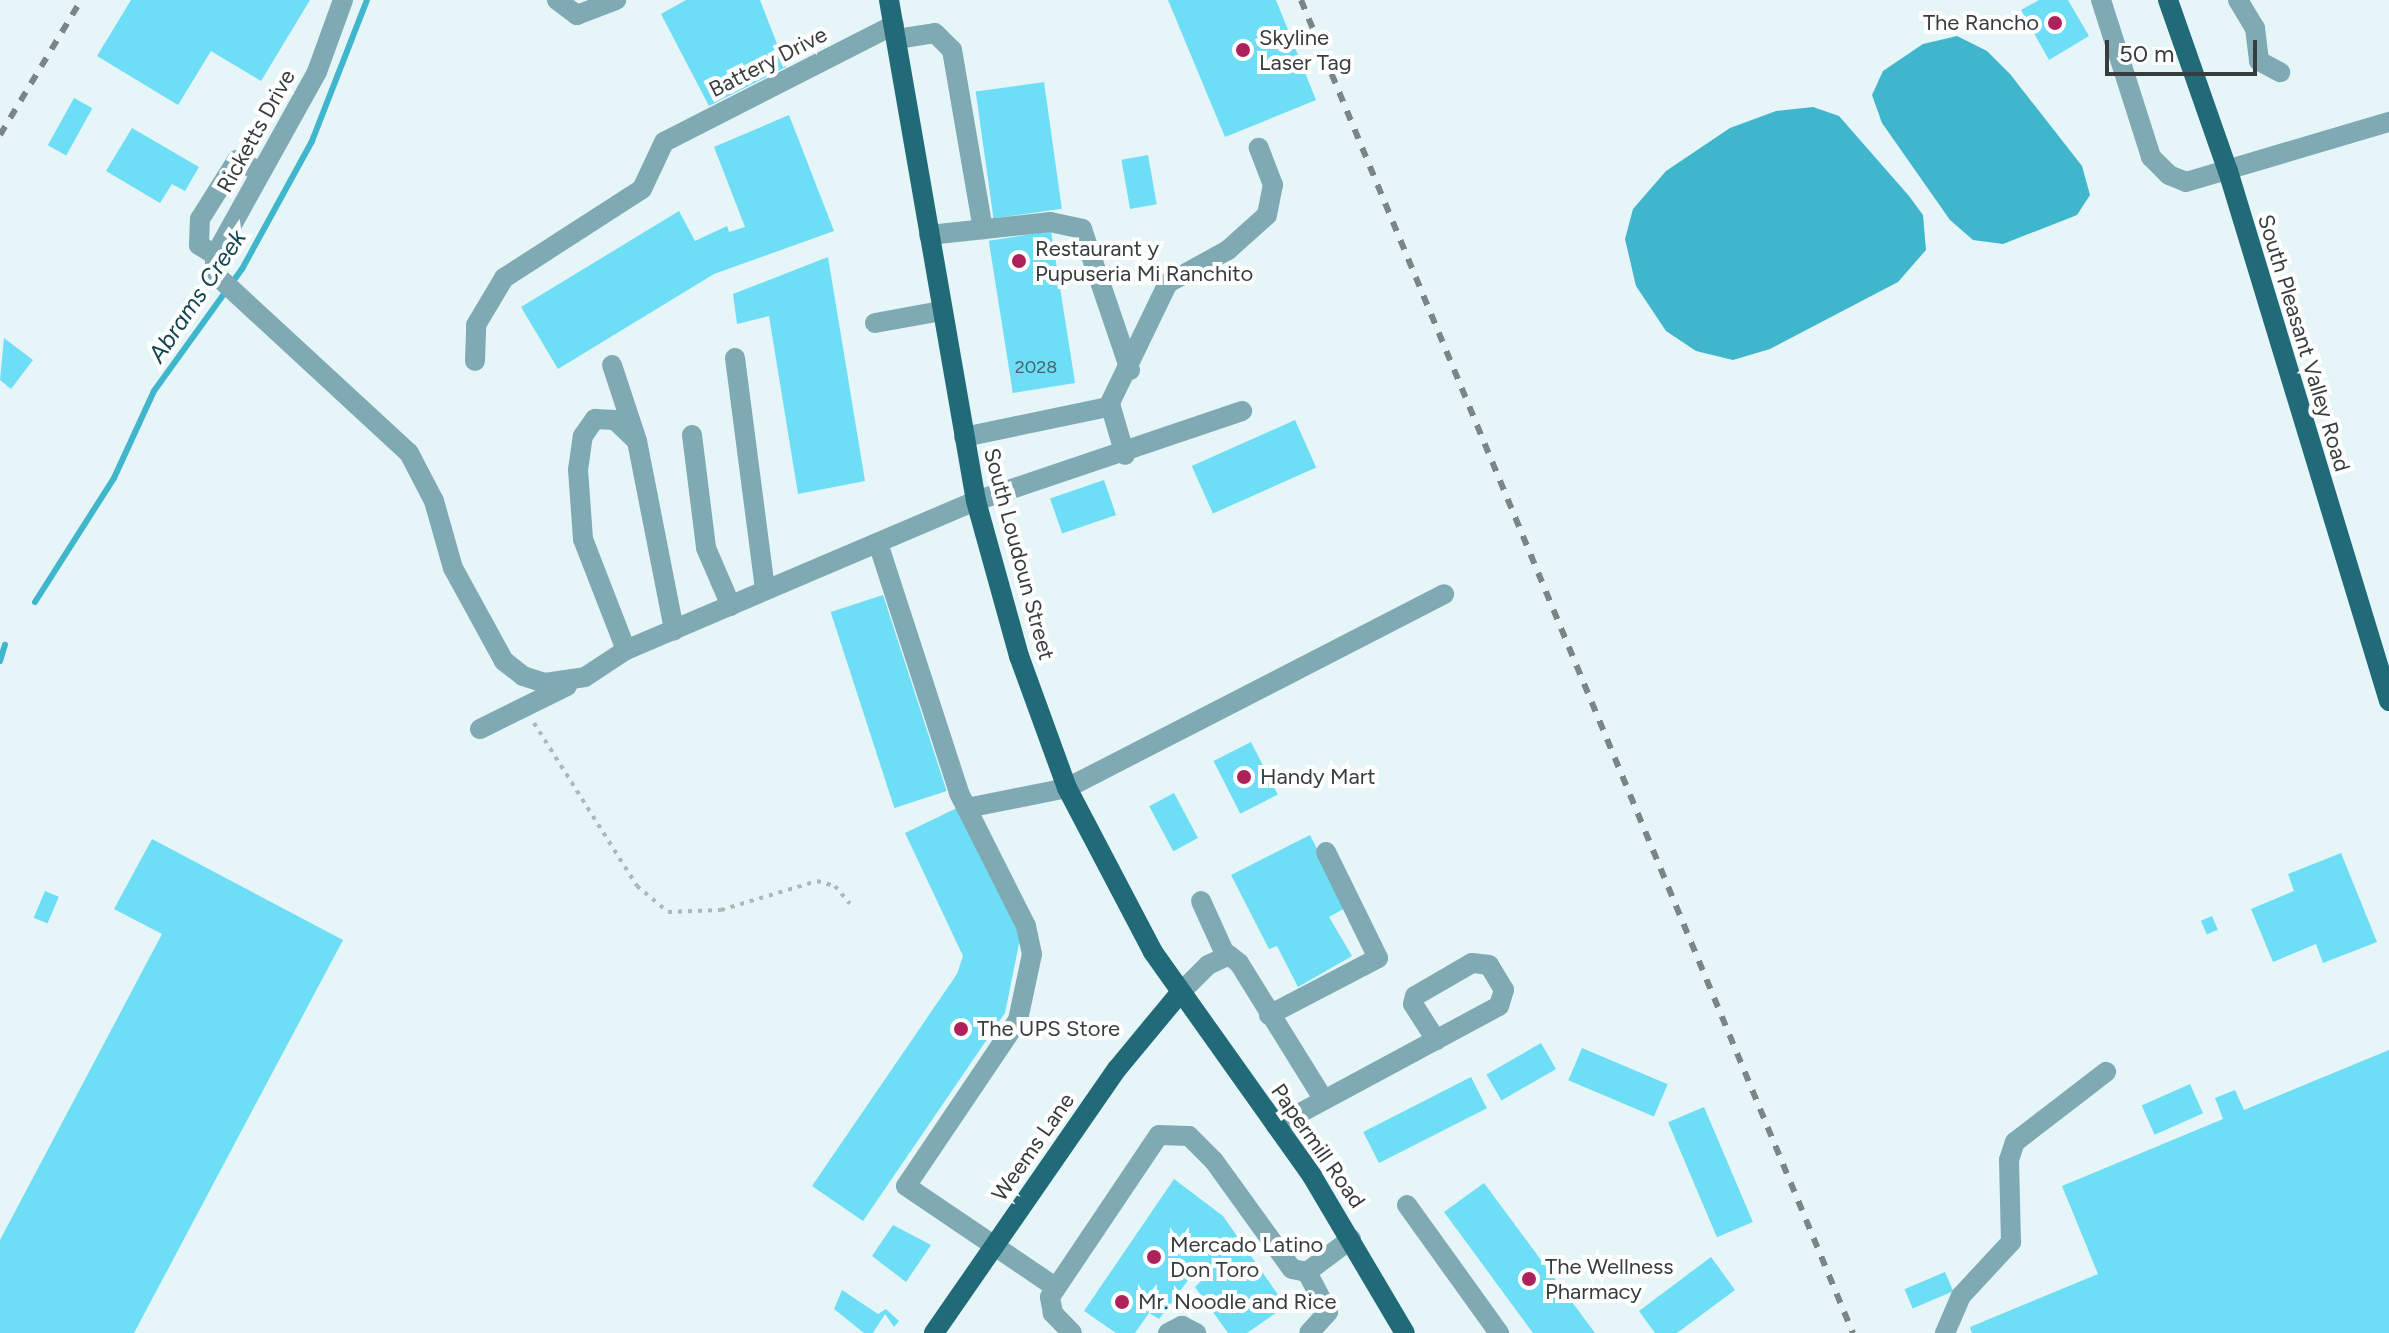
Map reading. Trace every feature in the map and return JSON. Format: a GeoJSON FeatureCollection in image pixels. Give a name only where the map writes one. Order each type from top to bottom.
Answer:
{"type":"FeatureCollection","features":[{"type":"Feature","properties":{"kind":"main road","name":"South Loudoun Street"},"geometry":{"type":"LineString","coordinates":[[889,0],[976,501],[1019,656],[1067,788],[1123,901],[1179,994]]}},
{"type":"Feature","properties":{"kind":"main road","name":"South Pleasant Valley Road"},"geometry":{"type":"LineString","coordinates":[[2168,0],[2228,171],[2382,659],[2389,699]]}},
{"type":"Feature","properties":{"kind":"main road","name":"Papermill Road"},"geometry":{"type":"LineString","coordinates":[[1179,994],[1276,1126],[1351,1239],[1405,1333]]}},
{"type":"Feature","properties":{"kind":"main road","name":"Weems Lane"},"geometry":{"type":"LineString","coordinates":[[934,1333],[1117,1069],[1179,994]]}},
{"type":"Feature","properties":{"kind":"street","name":"Ricketts Drive"},"geometry":{"type":"LineString","coordinates":[[215,255],[317,72],[343,0]]}},
{"type":"Feature","properties":{"kind":"street"},"geometry":{"type":"LineString","coordinates":[[557,0],[577,15],[616,0]]}},
{"type":"Feature","properties":{"kind":"street"},"geometry":{"type":"LineString","coordinates":[[2101,0],[2151,157],[2186,182],[2389,122]]}},
{"type":"Feature","properties":{"kind":"street"},"geometry":{"type":"LineString","coordinates":[[2238,0],[2255,28],[2259,61],[2280,72]]}},
{"type":"Feature","properties":{"kind":"street","name":"Battery Drive"},"geometry":{"type":"LineString","coordinates":[[475,361],[476,325],[504,278],[642,189],[664,142],[895,32],[935,33],[952,50],[983,229]]}},
{"type":"Feature","properties":{"kind":"street"},"geometry":{"type":"LineString","coordinates":[[964,437],[1100,412],[1110,404],[1130,370],[1168,283],[1228,250],[1267,215],[1273,185],[1259,148]]}},
{"type":"Feature","properties":{"kind":"street"},"geometry":{"type":"LineString","coordinates":[[261,172],[237,160],[200,219],[199,245],[215,255],[218,283],[409,453],[434,501],[453,568],[504,661],[545,683],[585,677]]}},
{"type":"Feature","properties":{"kind":"street"},"geometry":{"type":"LineString","coordinates":[[929,235],[1050,222],[1084,231],[1130,370]]}},
{"type":"Feature","properties":{"kind":"street"},"geometry":{"type":"LineString","coordinates":[[875,323],[942,311]]}},
{"type":"Feature","properties":{"kind":"street"},"geometry":{"type":"LineString","coordinates":[[735,358],[765,590]]}},
{"type":"Feature","properties":{"kind":"street"},"geometry":{"type":"LineString","coordinates":[[612,365],[637,441],[674,630]]}},
{"type":"Feature","properties":{"kind":"street"},"geometry":{"type":"LineString","coordinates":[[1110,404],[1125,455]]}},
{"type":"Feature","properties":{"kind":"street"},"geometry":{"type":"LineString","coordinates":[[480,729],[585,677],[626,650],[976,501],[1125,455],[1242,411]]}},
{"type":"Feature","properties":{"kind":"street"},"geometry":{"type":"LineString","coordinates":[[626,650],[583,539],[578,470],[586,429],[595,419],[615,420],[637,441]]}},
{"type":"Feature","properties":{"kind":"street"},"geometry":{"type":"LineString","coordinates":[[692,435],[706,548],[731,606]]}},
{"type":"Feature","properties":{"kind":"street"},"geometry":{"type":"LineString","coordinates":[[878,543],[967,808],[1026,926],[1032,954],[1018,1020],[906,1186],[997,1243],[1055,1287]]}},
{"type":"Feature","properties":{"kind":"street"},"geometry":{"type":"LineString","coordinates":[[967,808],[1067,788],[1444,594]]}},
{"type":"Feature","properties":{"kind":"street"},"geometry":{"type":"LineString","coordinates":[[1269,1015],[1378,958],[1326,852]]}},
{"type":"Feature","properties":{"kind":"street"},"geometry":{"type":"LineString","coordinates":[[1201,901],[1226,956],[1239,963],[1322,1097]]}},
{"type":"Feature","properties":{"kind":"street"},"geometry":{"type":"LineString","coordinates":[[1179,994],[1226,956]]}},
{"type":"Feature","properties":{"kind":"street"},"geometry":{"type":"LineString","coordinates":[[1276,1126],[1322,1097],[1436,1040],[1499,1006],[1504,990],[1489,965],[1472,963],[1415,996],[1413,1004],[1436,1040]]}},
{"type":"Feature","properties":{"kind":"street"},"geometry":{"type":"LineString","coordinates":[[1945,1333],[1961,1296],[2011,1242],[2009,1160],[2015,1142],[2106,1072]]}},
{"type":"Feature","properties":{"kind":"street"},"geometry":{"type":"LineString","coordinates":[[1072,1333],[1050,1304],[1055,1287],[1159,1135],[1178,1132],[1214,1161],[1292,1269],[1307,1272],[1351,1239]]}},
{"type":"Feature","properties":{"kind":"street"},"geometry":{"type":"LineString","coordinates":[[1407,1205],[1499,1333]]}},
{"type":"Feature","properties":{"kind":"street"},"geometry":{"type":"LineString","coordinates":[[1307,1272],[1328,1312],[1309,1333]]}},
{"type":"Feature","properties":{"kind":"street"},"geometry":{"type":"LineString","coordinates":[[1168,1333],[1182,1326],[1196,1333]]}},
{"type":"Feature","properties":{"kind":"path"},"geometry":{"type":"LineString","coordinates":[[524,707],[637,886],[668,912],[721,910],[817,881],[835,886],[850,904]]}},
{"type":"Feature","properties":{"kind":"water"},"geometry":{"type":"Polygon","coordinates":[[[1957,36],[1987,51],[2010,74],[2082,166],[2090,195],[2077,215],[2003,244],[1973,240],[1950,220],[1882,123],[1872,95],[1883,71],[1923,44],[1957,36]]]}},
{"type":"Feature","properties":{"kind":"water"},"geometry":{"type":"Polygon","coordinates":[[[1813,107],[1839,116],[1909,196],[1923,215],[1926,250],[1898,282],[1770,349],[1733,360],[1696,351],[1666,331],[1636,286],[1625,239],[1633,209],[1666,171],[1730,128],[1776,111],[1813,107]]]}},
{"type":"Feature","properties":{"kind":"building"},"geometry":{"type":"Polygon","coordinates":[[[131,0],[310,0],[261,81],[211,51],[178,105],[97,56],[131,0]]]}},
{"type":"Feature","properties":{"kind":"building"},"geometry":{"type":"Polygon","coordinates":[[[686,0],[760,0],[786,67],[709,106],[661,14],[686,0]]]}},
{"type":"Feature","properties":{"kind":"building","name":"Skyline Laser Tag"},"geometry":{"type":"Polygon","coordinates":[[[1168,0],[1276,0],[1316,100],[1225,137],[1168,0]]]}},
{"type":"Feature","properties":{"kind":"building","name":"The Rancho"},"geometry":{"type":"Polygon","coordinates":[[[2039,0],[2068,0],[2089,36],[2049,60],[2021,10],[2039,0]]]}},
{"type":"Feature","properties":{"kind":"building"},"geometry":{"type":"Polygon","coordinates":[[[1044,82],[1062,209],[993,218],[976,92],[1044,82]]]}},
{"type":"Feature","properties":{"kind":"building"},"geometry":{"type":"Polygon","coordinates":[[[74,98],[92,108],[66,155],[48,145],[74,98]]]}},
{"type":"Feature","properties":{"kind":"building"},"geometry":{"type":"Polygon","coordinates":[[[789,115],[834,231],[714,274],[558,369],[521,307],[679,211],[695,241],[727,226],[729,232],[745,227],[714,147],[789,115]]]}},
{"type":"Feature","properties":{"kind":"building"},"geometry":{"type":"Polygon","coordinates":[[[132,128],[199,167],[185,191],[172,184],[160,203],[106,171],[132,128]]]}},
{"type":"Feature","properties":{"kind":"building"},"geometry":{"type":"Polygon","coordinates":[[[1148,155],[1157,204],[1130,209],[1121,160],[1148,155]]]}},
{"type":"Feature","properties":{"kind":"building"},"geometry":{"type":"Polygon","coordinates":[[[1051,231],[1075,383],[1013,393],[989,241],[1051,231]]]}},
{"type":"Feature","properties":{"kind":"building"},"geometry":{"type":"Polygon","coordinates":[[[828,257],[865,481],[798,494],[769,316],[737,324],[733,294],[828,257]]]}},
{"type":"Feature","properties":{"kind":"building"},"geometry":{"type":"Polygon","coordinates":[[[4,338],[33,360],[11,389],[0,380],[4,338]]]}},
{"type":"Feature","properties":{"kind":"building"},"geometry":{"type":"Polygon","coordinates":[[[1295,420],[1316,468],[1213,513],[1192,466],[1295,420]]]}},
{"type":"Feature","properties":{"kind":"building"},"geometry":{"type":"Polygon","coordinates":[[[1104,480],[1116,515],[1062,534],[1050,499],[1104,480]]]}},
{"type":"Feature","properties":{"kind":"building"},"geometry":{"type":"Polygon","coordinates":[[[883,595],[947,791],[894,808],[831,612],[883,595]]]}},
{"type":"Feature","properties":{"kind":"building","name":"Handy Mart"},"geometry":{"type":"Polygon","coordinates":[[[1251,742],[1278,795],[1240,814],[1214,761],[1251,742]]]}},
{"type":"Feature","properties":{"kind":"building"},"geometry":{"type":"Polygon","coordinates":[[[1174,793],[1198,838],[1173,851],[1149,806],[1174,793]]]}},
{"type":"Feature","properties":{"kind":"building"},"geometry":{"type":"Polygon","coordinates":[[[961,806],[1021,934],[1005,1013],[863,1221],[812,1186],[957,974],[963,956],[905,833],[961,806]]]}},
{"type":"Feature","properties":{"kind":"building"},"geometry":{"type":"Polygon","coordinates":[[[1310,835],[1347,907],[1329,917],[1352,956],[1298,987],[1277,946],[1269,949],[1231,875],[1310,835]]]}},
{"type":"Feature","properties":{"kind":"building"},"geometry":{"type":"Polygon","coordinates":[[[152,839],[343,940],[134,1333],[0,1333],[0,1240],[162,934],[114,909],[152,839]]]}},
{"type":"Feature","properties":{"kind":"building"},"geometry":{"type":"Polygon","coordinates":[[[2341,853],[2377,942],[2323,963],[2316,944],[2273,962],[2251,909],[2294,891],[2288,874],[2341,853]]]}},
{"type":"Feature","properties":{"kind":"building"},"geometry":{"type":"Polygon","coordinates":[[[45,891],[59,897],[47,924],[34,918],[45,891]]]}},
{"type":"Feature","properties":{"kind":"building"},"geometry":{"type":"Polygon","coordinates":[[[2212,916],[2218,930],[2207,934],[2201,921],[2212,916]]]}},
{"type":"Feature","properties":{"kind":"building"},"geometry":{"type":"Polygon","coordinates":[[[1541,1043],[1556,1069],[1501,1100],[1486,1074],[1541,1043]]]}},
{"type":"Feature","properties":{"kind":"building"},"geometry":{"type":"Polygon","coordinates":[[[1582,1048],[1668,1084],[1654,1117],[1568,1080],[1582,1048]]]}},
{"type":"Feature","properties":{"kind":"building"},"geometry":{"type":"Polygon","coordinates":[[[2389,1050],[2389,1333],[1972,1333],[1970,1327],[2098,1274],[2062,1186],[2223,1119],[2215,1098],[2235,1090],[2244,1110],[2389,1050]]]}},
{"type":"Feature","properties":{"kind":"building"},"geometry":{"type":"Polygon","coordinates":[[[1471,1077],[1487,1108],[1379,1163],[1363,1132],[1471,1077]]]}},
{"type":"Feature","properties":{"kind":"building"},"geometry":{"type":"Polygon","coordinates":[[[2190,1084],[2203,1113],[2155,1135],[2142,1106],[2190,1084]]]}},
{"type":"Feature","properties":{"kind":"building"},"geometry":{"type":"Polygon","coordinates":[[[1704,1107],[1753,1222],[1717,1237],[1668,1122],[1704,1107]]]}},
{"type":"Feature","properties":{"kind":"building"},"geometry":{"type":"Polygon","coordinates":[[[1174,1179],[1223,1216],[1286,1306],[1247,1333],[1228,1333],[1195,1287],[1203,1279],[1191,1263],[1195,1271],[1159,1319],[1149,1313],[1135,1333],[1116,1333],[1084,1311],[1174,1179]]]}},
{"type":"Feature","properties":{"kind":"building"},"geometry":{"type":"Polygon","coordinates":[[[1484,1183],[1595,1333],[1533,1333],[1444,1212],[1484,1183]]]}},
{"type":"Feature","properties":{"kind":"building"},"geometry":{"type":"Polygon","coordinates":[[[893,1225],[931,1245],[906,1282],[872,1256],[893,1225]]]}},
{"type":"Feature","properties":{"kind":"building"},"geometry":{"type":"Polygon","coordinates":[[[1711,1257],[1735,1290],[1677,1333],[1655,1333],[1639,1311],[1711,1257]]]}},
{"type":"Feature","properties":{"kind":"building"},"geometry":{"type":"Polygon","coordinates":[[[1945,1272],[1953,1291],[1913,1309],[1904,1289],[1945,1272]]]}},
{"type":"Feature","properties":{"kind":"building"},"geometry":{"type":"Polygon","coordinates":[[[842,1290],[878,1314],[886,1309],[899,1321],[894,1327],[885,1314],[873,1333],[864,1333],[834,1309],[842,1290]]]}},
{"type":"Feature","properties":{"kind":"waterway","name":"Abrams Creek"},"geometry":{"type":"LineString","coordinates":[[35,602],[114,478],[154,391],[242,269],[312,141],[367,0]]}},
{"type":"Feature","properties":{"kind":"waterway","name":"Abrams Creek"},"geometry":{"type":"LineString","coordinates":[[0,661],[5,645]]}},
{"type":"Feature","properties":{"kind":"railway"},"geometry":{"type":"LineString","coordinates":[[0,135],[81,0]]}},
{"type":"Feature","properties":{"kind":"railway"},"geometry":{"type":"LineString","coordinates":[[1301,0],[1853,1333]]}},
{"type":"Feature","properties":{"kind":"place","name":"The Rancho"},"geometry":{"type":"Point","coordinates":[2055,23]}},
{"type":"Feature","properties":{"kind":"place","name":"Skyline Laser Tag"},"geometry":{"type":"Point","coordinates":[1243,50]}},
{"type":"Feature","properties":{"kind":"place","name":"Restaurant y Pupuseria Mi Ranchito"},"geometry":{"type":"Point","coordinates":[1019,261]}},
{"type":"Feature","properties":{"kind":"place","name":"Handy Mart"},"geometry":{"type":"Point","coordinates":[1244,777]}},
{"type":"Feature","properties":{"kind":"place","name":"The UPS Store"},"geometry":{"type":"Point","coordinates":[961,1029]}},
{"type":"Feature","properties":{"kind":"place","name":"Mercado Latino Don Toro"},"geometry":{"type":"Point","coordinates":[1154,1257]}},
{"type":"Feature","properties":{"kind":"place","name":"The Wellness Pharmacy"},"geometry":{"type":"Point","coordinates":[1529,1279]}},
{"type":"Feature","properties":{"kind":"place","name":"Mr. Noodle and Rice"},"geometry":{"type":"Point","coordinates":[1122,1302]}}]}
